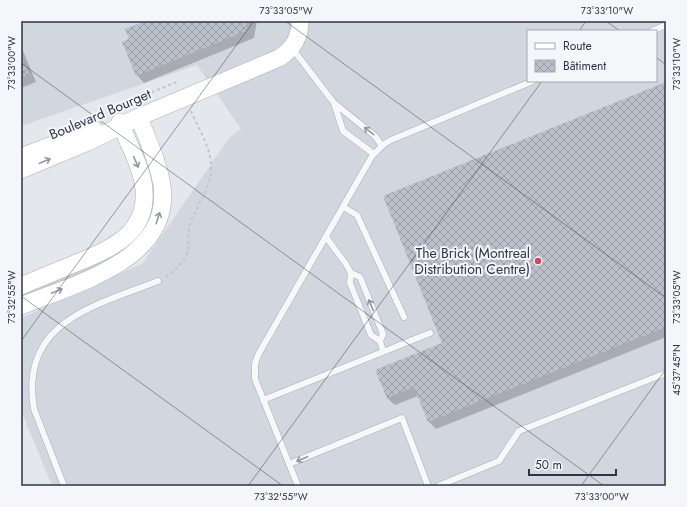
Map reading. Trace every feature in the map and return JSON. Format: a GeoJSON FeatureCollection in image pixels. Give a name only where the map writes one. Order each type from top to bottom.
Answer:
{"type":"FeatureCollection","features":[{"type":"Feature","properties":{"kind":"main road"},"geometry":{"type":"LineString","coordinates":[[292,48],[299,32],[300,21]]}},
{"type":"Feature","properties":{"kind":"main road","name":"Boulevard Bourget"},"geometry":{"type":"LineString","coordinates":[[21,157],[82,132],[120,124],[139,117],[274,61],[292,48]]}},
{"type":"Feature","properties":{"kind":"main road"},"geometry":{"type":"LineString","coordinates":[[21,306],[114,267],[130,258],[148,238],[160,214],[162,188],[159,171],[139,117]]}},
{"type":"Feature","properties":{"kind":"main road"},"geometry":{"type":"LineString","coordinates":[[21,286],[109,249],[122,241],[138,220],[143,204],[143,184],[120,124]]}},
{"type":"Feature","properties":{"kind":"main road","name":"Boulevard Bourget"},"geometry":{"type":"LineString","coordinates":[[21,170],[88,142],[120,124]]}},
{"type":"Feature","properties":{"kind":"lane"},"geometry":{"type":"LineString","coordinates":[[654,30],[666,25]]}},
{"type":"Feature","properties":{"kind":"lane"},"geometry":{"type":"LineString","coordinates":[[292,48],[334,103],[375,136],[382,146]]}},
{"type":"Feature","properties":{"kind":"lane"},"geometry":{"type":"LineString","coordinates":[[298,486],[255,379],[256,359],[343,207],[374,154],[391,140],[531,82]]}},
{"type":"Feature","properties":{"kind":"lane"},"geometry":{"type":"LineString","coordinates":[[334,103],[343,131],[374,154]]}},
{"type":"Feature","properties":{"kind":"lane"},"geometry":{"type":"LineString","coordinates":[[343,207],[357,215],[404,317]]}},
{"type":"Feature","properties":{"kind":"lane"},"geometry":{"type":"LineString","coordinates":[[326,237],[351,273],[350,283],[371,335],[380,341],[383,351]]}},
{"type":"Feature","properties":{"kind":"lane"},"geometry":{"type":"LineString","coordinates":[[351,273],[360,277],[383,334],[380,341]]}},
{"type":"Feature","properties":{"kind":"lane"},"geometry":{"type":"LineString","coordinates":[[64,486],[34,409],[32,398],[33,377],[40,351],[53,332],[70,317],[158,281]]}},
{"type":"Feature","properties":{"kind":"lane"},"geometry":{"type":"LineString","coordinates":[[263,400],[430,333]]}},
{"type":"Feature","properties":{"kind":"lane"},"geometry":{"type":"LineString","coordinates":[[438,486],[499,461],[519,431],[666,373]]}},
{"type":"Feature","properties":{"kind":"lane"},"geometry":{"type":"LineString","coordinates":[[289,464],[402,418],[428,486]]}},
{"type":"Feature","properties":{"kind":"path","name":"Boulevard Bourget"},"geometry":{"type":"LineString","coordinates":[[93,116],[178,81]]}},
{"type":"Feature","properties":{"kind":"path"},"geometry":{"type":"LineString","coordinates":[[158,281],[170,274],[186,257],[189,249],[190,226],[202,199],[211,169],[208,150],[185,98]]}},
{"type":"Feature","properties":{"kind":"shaded area"},"geometry":{"type":"Polygon","coordinates":[[[21,21],[666,21],[666,486],[52,486],[21,410],[21,318],[143,263],[229,138],[241,129],[197,65],[21,126],[21,21]]]}},
{"type":"Feature","properties":{"kind":"green space"},"geometry":{"type":"Polygon","coordinates":[[[138,141],[151,171],[154,199],[147,224],[138,239],[122,253],[95,268],[21,297],[21,294],[114,255],[128,245],[140,230],[135,142],[138,141]]]}},
{"type":"Feature","properties":{"kind":"building"},"geometry":{"type":"Polygon","coordinates":[[[146,21],[248,21],[246,31],[136,76],[122,42],[129,39],[125,29],[146,21]]]}},
{"type":"Feature","properties":{"kind":"building"},"geometry":{"type":"Polygon","coordinates":[[[21,55],[29,74],[21,77],[21,55]]]}},
{"type":"Feature","properties":{"kind":"building","name":"The Brick (Montreal Distribution Centre)"},"geometry":{"type":"Polygon","coordinates":[[[666,82],[666,327],[428,422],[414,387],[387,398],[375,370],[442,343],[383,196],[666,82]]]}},
{"type":"Feature","properties":{"kind":"place","name":"The Brick (Montreal Distribution Centre)"},"geometry":{"type":"Point","coordinates":[538,261]}}]}
